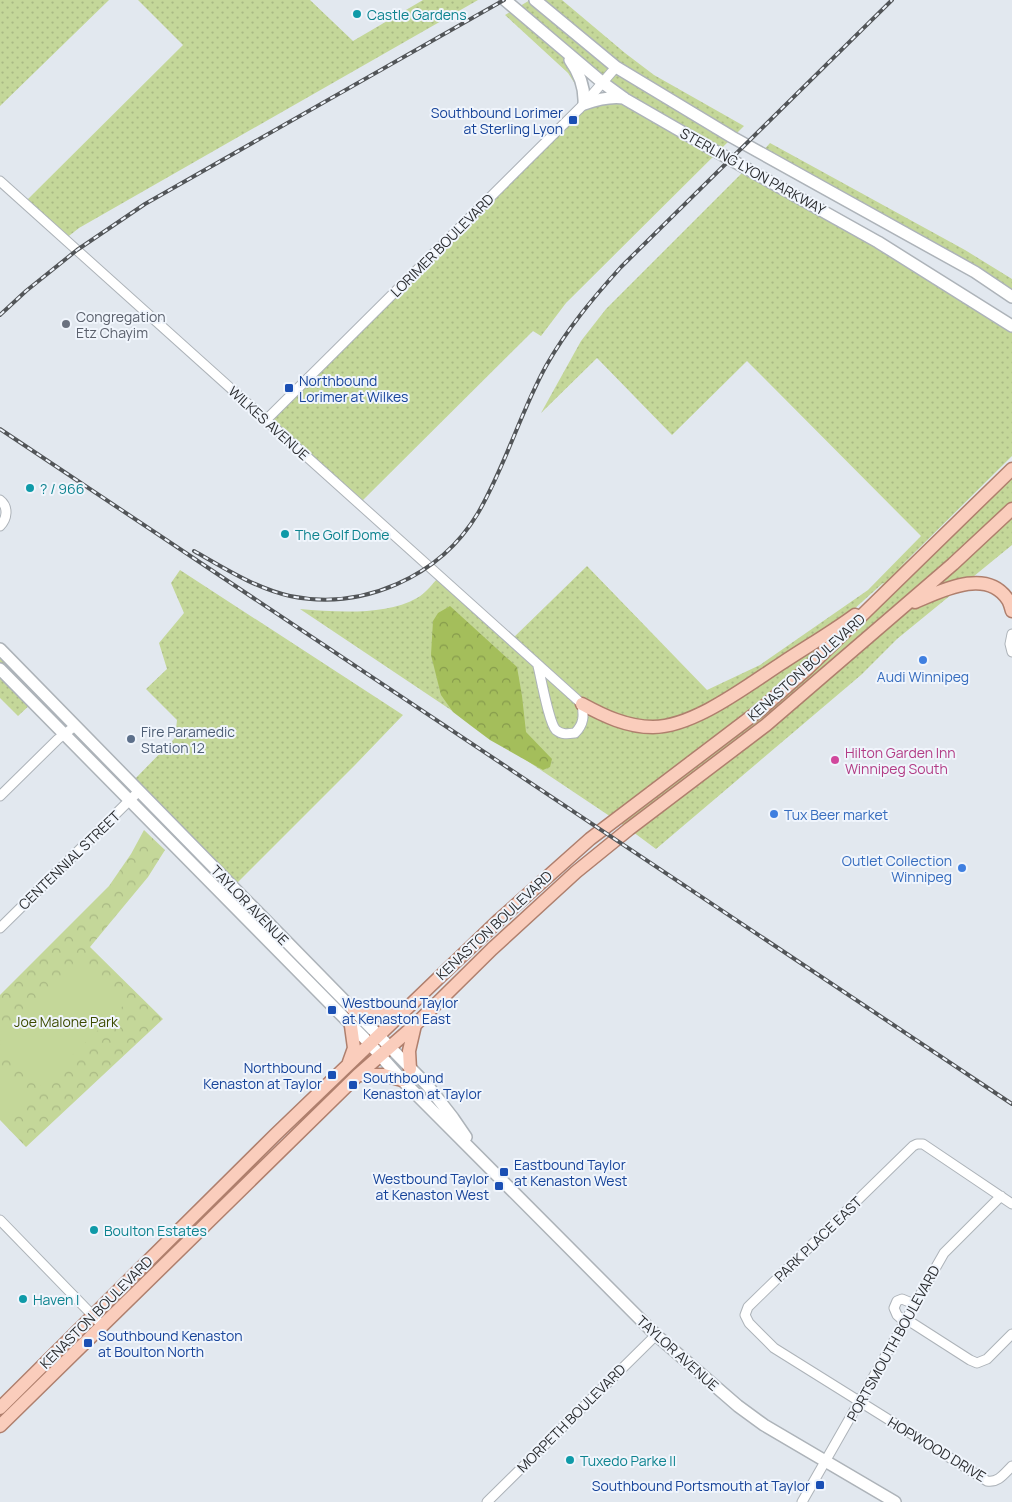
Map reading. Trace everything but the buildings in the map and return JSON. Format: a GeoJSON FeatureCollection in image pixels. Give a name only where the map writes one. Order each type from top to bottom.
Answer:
{"type":"FeatureCollection","features":[{"type":"Feature","properties":{"kind":"main road","name":"STERLING LYON PARKWAY"},"geometry":{"type":"LineString","coordinates":[[505,0],[565,52],[625,98],[878,242],[1012,326]]}},
{"type":"Feature","properties":{"kind":"main road","name":"STERLING LYON PARKWAY"},"geometry":{"type":"LineString","coordinates":[[535,0],[616,68],[732,137],[975,272],[1012,297]]}},
{"type":"Feature","properties":{"kind":"main road"},"geometry":{"type":"LineString","coordinates":[[565,52],[576,68],[583,84],[584,104],[614,96],[625,98]]}},
{"type":"Feature","properties":{"kind":"main road","name":"KENASTON BOULEVARD"},"geometry":{"type":"LineString","coordinates":[[0,1408],[348,1064],[499,920],[562,862],[615,819],[675,776],[760,710],[808,668],[1012,469]]}},
{"type":"Feature","properties":{"kind":"main road","name":"KENASTON BOULEVARD"},"geometry":{"type":"LineString","coordinates":[[0,1426],[358,1076],[576,872],[766,726],[979,541],[1012,509]]}},
{"type":"Feature","properties":{"kind":"main road"},"geometry":{"type":"LineString","coordinates":[[582,704],[608,718],[637,726],[655,727],[674,724],[699,714],[723,701],[844,623],[897,583]]}},
{"type":"Feature","properties":{"kind":"main road"},"geometry":{"type":"LineString","coordinates":[[903,607],[940,591],[962,584],[974,583],[984,584],[998,590],[1008,600],[1012,611]]}},
{"type":"Feature","properties":{"kind":"main road","name":"TAYLOR AVENUE"},"geometry":{"type":"LineString","coordinates":[[0,649],[354,1010],[374,1040],[385,1051],[410,1069],[437,1097],[490,1168]]}},
{"type":"Feature","properties":{"kind":"main road","name":"TAYLOR AVENUE"},"geometry":{"type":"LineString","coordinates":[[0,669],[351,1026],[374,1040]]}},
{"type":"Feature","properties":{"kind":"main road"},"geometry":{"type":"LineString","coordinates":[[354,1010],[364,1014],[378,1015],[392,1014],[404,1010]]}},
{"type":"Feature","properties":{"kind":"main road"},"geometry":{"type":"LineString","coordinates":[[410,1069],[409,1051],[414,1025]]}},
{"type":"Feature","properties":{"kind":"main road"},"geometry":{"type":"LineString","coordinates":[[348,1064],[354,1048],[351,1026]]}},
{"type":"Feature","properties":{"kind":"main road","name":"TAYLOR AVENUE"},"geometry":{"type":"LineString","coordinates":[[385,1051],[402,1080],[656,1334],[738,1406],[764,1425],[896,1502]]}},
{"type":"Feature","properties":{"kind":"main road"},"geometry":{"type":"LineString","coordinates":[[358,1076],[384,1075],[402,1080]]}},
{"type":"Feature","properties":{"kind":"street","name":"LORIMER BOULEVARD"},"geometry":{"type":"LineString","coordinates":[[266,420],[584,104],[616,68]]}},
{"type":"Feature","properties":{"kind":"street","name":"WILKES AVENUE"},"geometry":{"type":"LineString","coordinates":[[0,181],[582,704]]}},
{"type":"Feature","properties":{"kind":"street"},"geometry":{"type":"LineString","coordinates":[[0,500],[6,511],[6,519],[0,526]]}},
{"type":"Feature","properties":{"kind":"street"},"geometry":{"type":"LineString","coordinates":[[1012,634],[1010,644],[1012,652]]}},
{"type":"Feature","properties":{"kind":"street"},"geometry":{"type":"LineString","coordinates":[[538,666],[551,719],[557,730],[566,734],[575,733],[583,719],[582,704]]}},
{"type":"Feature","properties":{"kind":"street"},"geometry":{"type":"LineString","coordinates":[[0,796],[64,734],[75,726]]}},
{"type":"Feature","properties":{"kind":"street","name":"CENTENNIAL STREET"},"geometry":{"type":"LineString","coordinates":[[0,928],[139,792]]}},
{"type":"Feature","properties":{"kind":"street","name":"PARK PLACE EAST"},"geometry":{"type":"LineString","coordinates":[[860,1402],[774,1348],[748,1323],[745,1315],[748,1307],[917,1144],[924,1144],[1012,1204]]}},
{"type":"Feature","properties":{"kind":"street","name":"PORTSMOUTH BOULEVARD"},"geometry":{"type":"LineString","coordinates":[[802,1502],[944,1253],[1001,1196]]}},
{"type":"Feature","properties":{"kind":"street"},"geometry":{"type":"LineString","coordinates":[[0,1220],[103,1326]]}},
{"type":"Feature","properties":{"kind":"street"},"geometry":{"type":"LineString","coordinates":[[914,1304],[902,1299],[897,1301],[894,1308],[897,1315],[977,1363],[987,1359],[1012,1334]]}},
{"type":"Feature","properties":{"kind":"street","name":"MORPETH BOULEVARD"},"geometry":{"type":"LineString","coordinates":[[487,1502],[656,1334]]}},
{"type":"Feature","properties":{"kind":"street","name":"HOPWOOD DRIVE"},"geometry":{"type":"LineString","coordinates":[[860,1402],[987,1481],[993,1482],[999,1479],[1012,1466]]}},
{"type":"Feature","properties":{"kind":"green space"},"geometry":{"type":"Polygon","coordinates":[[[0,0],[109,0],[0,106],[0,0]]]}},
{"type":"Feature","properties":{"kind":"green space"},"geometry":{"type":"Polygon","coordinates":[[[138,0],[310,0],[353,41],[423,0],[478,0],[79,228],[65,239],[24,203],[183,45],[138,0]]]}},
{"type":"Feature","properties":{"kind":"green space"},"geometry":{"type":"Polygon","coordinates":[[[530,0],[562,0],[654,75],[744,126],[566,303],[541,336],[533,331],[359,504],[266,420],[584,104],[577,87],[568,73],[505,15],[530,0]],[[567,54],[585,94],[623,98],[567,54]]]}},
{"type":"Feature","properties":{"kind":"green space"},"geometry":{"type":"Polygon","coordinates":[[[770,143],[965,250],[1012,279],[1012,297],[761,153],[770,143]]]}},
{"type":"Feature","properties":{"kind":"green space"},"geometry":{"type":"Polygon","coordinates":[[[747,168],[1012,326],[1012,456],[898,569],[1012,469],[1012,545],[897,639],[861,675],[656,849],[300,609],[360,611],[390,608],[417,598],[439,577],[511,640],[587,566],[707,690],[760,665],[868,590],[921,536],[747,361],[672,435],[597,358],[541,413],[581,341],[606,309],[747,168]],[[884,583],[843,619],[832,639],[884,583]]]}},
{"type":"Feature","properties":{"kind":"green space"},"geometry":{"type":"Polygon","coordinates":[[[180,570],[403,715],[233,887],[131,783],[175,738],[177,720],[146,689],[167,669],[159,643],[184,613],[171,583],[180,570]]]}},
{"type":"Feature","properties":{"kind":"green space"},"geometry":{"type":"Polygon","coordinates":[[[450,606],[517,667],[526,732],[552,759],[550,767],[543,770],[490,740],[453,712],[441,695],[431,655],[433,621],[438,613],[450,606]]]}},
{"type":"Feature","properties":{"kind":"green space"},"geometry":{"type":"Polygon","coordinates":[[[0,655],[65,722],[64,725],[60,725],[0,663],[0,655]]]}},
{"type":"Feature","properties":{"kind":"green space"},"geometry":{"type":"Polygon","coordinates":[[[0,669],[33,702],[18,716],[0,698],[0,669]]]}},
{"type":"Feature","properties":{"kind":"green space","name":"Joe Malone Park"},"geometry":{"type":"Polygon","coordinates":[[[144,830],[165,850],[148,877],[90,947],[163,1019],[26,1147],[0,1120],[0,995],[109,886],[131,854],[144,830]]]}},
{"type":"Feature","properties":{"kind":"green space"},"geometry":{"type":"Polygon","coordinates":[[[83,959],[126,1003],[41,1086],[0,1044],[0,1041],[83,959]]]}},
{"type":"Feature","properties":{"kind":"green space"},"geometry":{"type":"Polygon","coordinates":[[[0,1069],[30,1099],[4,1122],[0,1118],[0,1069]]]}},
{"type":"Feature","properties":{"kind":"railway"},"geometry":{"type":"LineString","coordinates":[[0,315],[26,291],[77,250],[145,204],[504,0]]}},
{"type":"Feature","properties":{"kind":"railway"},"geometry":{"type":"LineString","coordinates":[[194,551],[264,588],[290,596],[317,599],[344,598],[371,593],[397,584],[421,571],[443,555],[462,536],[478,513],[488,495],[528,402],[546,366],[563,339],[591,302],[621,267],[892,0]]}},
{"type":"Feature","properties":{"kind":"railway"},"geometry":{"type":"LineString","coordinates":[[0,429],[1012,1104]]}},
{"type":"Feature","properties":{"kind":"place","name":"Castle Gardens"},"geometry":{"type":"Point","coordinates":[357,14]}},
{"type":"Feature","properties":{"kind":"place","name":"Southbound Lorimer at Sterling Lyon"},"geometry":{"type":"Point","coordinates":[573,120]}},
{"type":"Feature","properties":{"kind":"place","name":"Congregation Etz Chayim"},"geometry":{"type":"Point","coordinates":[66,324]}},
{"type":"Feature","properties":{"kind":"place","name":"Northbound Lorimer at Wilkes"},"geometry":{"type":"Point","coordinates":[289,388]}},
{"type":"Feature","properties":{"kind":"place","name":"? / 966"},"geometry":{"type":"Point","coordinates":[30,488]}},
{"type":"Feature","properties":{"kind":"place","name":"The Golf Dome"},"geometry":{"type":"Point","coordinates":[285,534]}},
{"type":"Feature","properties":{"kind":"place","name":"Audi Winnipeg"},"geometry":{"type":"Point","coordinates":[923,660]}},
{"type":"Feature","properties":{"kind":"place","name":"Fire Paramedic Station 12"},"geometry":{"type":"Point","coordinates":[131,739]}},
{"type":"Feature","properties":{"kind":"place","name":"Hilton Garden Inn Winnipeg South"},"geometry":{"type":"Point","coordinates":[835,760]}},
{"type":"Feature","properties":{"kind":"place","name":"Tux Beer market"},"geometry":{"type":"Point","coordinates":[774,814]}},
{"type":"Feature","properties":{"kind":"place","name":"Outlet Collection Winnipeg"},"geometry":{"type":"Point","coordinates":[962,868]}},
{"type":"Feature","properties":{"kind":"place","name":"Westbound Taylor at Kenaston East"},"geometry":{"type":"Point","coordinates":[332,1010]}},
{"type":"Feature","properties":{"kind":"place","name":"Northbound Kenaston at Taylor"},"geometry":{"type":"Point","coordinates":[332,1075]}},
{"type":"Feature","properties":{"kind":"place","name":"Southbound Kenaston at Taylor"},"geometry":{"type":"Point","coordinates":[353,1085]}},
{"type":"Feature","properties":{"kind":"place","name":"Eastbound Taylor at Kenaston West"},"geometry":{"type":"Point","coordinates":[504,1172]}},
{"type":"Feature","properties":{"kind":"place","name":"Westbound Taylor at Kenaston West"},"geometry":{"type":"Point","coordinates":[499,1186]}},
{"type":"Feature","properties":{"kind":"place","name":"Boulton Estates"},"geometry":{"type":"Point","coordinates":[94,1230]}},
{"type":"Feature","properties":{"kind":"place","name":"Haven I"},"geometry":{"type":"Point","coordinates":[23,1299]}},
{"type":"Feature","properties":{"kind":"place","name":"Southbound Kenaston at Boulton North"},"geometry":{"type":"Point","coordinates":[88,1343]}},
{"type":"Feature","properties":{"kind":"place","name":"Tuxedo Parke II"},"geometry":{"type":"Point","coordinates":[570,1460]}},
{"type":"Feature","properties":{"kind":"place","name":"Southbound Portsmouth at Taylor"},"geometry":{"type":"Point","coordinates":[820,1485]}}]}
